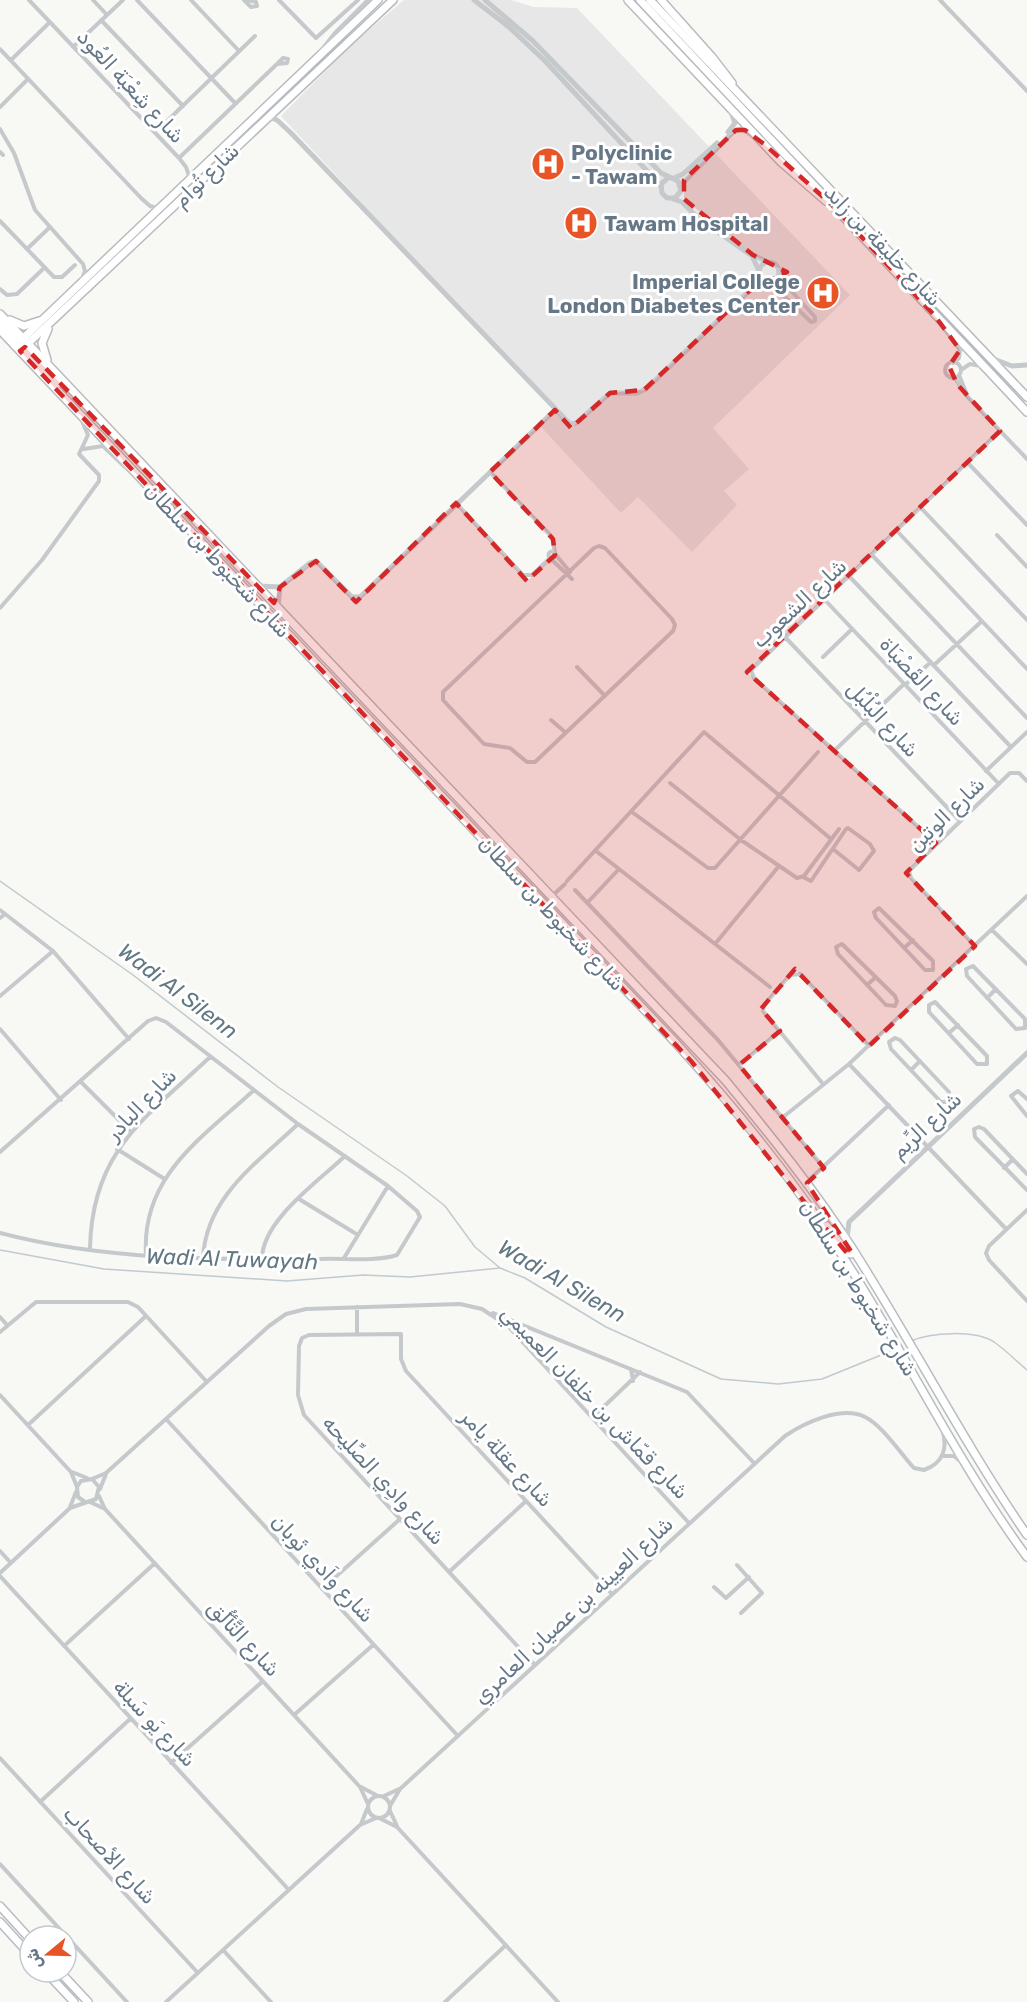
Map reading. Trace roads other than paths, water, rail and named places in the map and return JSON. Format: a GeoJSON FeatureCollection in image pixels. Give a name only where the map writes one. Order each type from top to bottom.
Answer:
{"type":"FeatureCollection","features":[{"type":"Feature","properties":{"kind":"main road","name":"شارع تُوام"},"geometry":{"type":"LineString","coordinates":[[52,317],[77,288],[378,0]]}},
{"type":"Feature","properties":{"kind":"main road","name":"شارع تُوام"},"geometry":{"type":"LineString","coordinates":[[22,345],[393,0]]}},
{"type":"Feature","properties":{"kind":"main road","name":"شارع خليفة بن زايد"},"geometry":{"type":"LineString","coordinates":[[627,0],[764,144],[831,204]]}},
{"type":"Feature","properties":{"kind":"main road","name":"شارع خليفة بن زايد"},"geometry":{"type":"LineString","coordinates":[[640,0],[1027,412]]}},
{"type":"Feature","properties":{"kind":"main road","name":"شارع خليفة بن زايد"},"geometry":{"type":"LineString","coordinates":[[650,0],[1027,397]]}},
{"type":"Feature","properties":{"kind":"main road","name":"شارع خليفة بن زايد"},"geometry":{"type":"LineString","coordinates":[[661,0],[712,57],[738,93]]}},
{"type":"Feature","properties":{"kind":"main road"},"geometry":{"type":"LineString","coordinates":[[0,314],[24,326],[52,317]]}},
{"type":"Feature","properties":{"kind":"main road","name":"شارع شخبوط بن سلطان"},"geometry":{"type":"LineString","coordinates":[[0,314],[65,399],[706,1077],[760,1140],[818,1219],[884,1322],[970,1471],[1027,1557]]}},
{"type":"Feature","properties":{"kind":"main road"},"geometry":{"type":"LineString","coordinates":[[22,345],[39,333],[36,330],[52,317]]}},
{"type":"Feature","properties":{"kind":"main road"},"geometry":{"type":"LineString","coordinates":[[49,365],[42,343],[52,317]]}},
{"type":"Feature","properties":{"kind":"main road"},"geometry":{"type":"LineString","coordinates":[[0,322],[62,386],[74,392]]}},
{"type":"Feature","properties":{"kind":"main road","name":"شارع شخبوط بن سلطان"},"geometry":{"type":"LineString","coordinates":[[0,330],[49,365],[726,1081],[807,1183],[852,1248],[979,1463],[1027,1535]]}},
{"type":"Feature","properties":{"kind":"main road"},"geometry":{"type":"LineString","coordinates":[[818,1219],[836,1236],[847,1253],[851,1254],[852,1248]]}},
{"type":"Feature","properties":{"kind":"main road"},"geometry":{"type":"LineString","coordinates":[[0,1906],[18,1926]]}},
{"type":"Feature","properties":{"kind":"main road"},"geometry":{"type":"LineString","coordinates":[[0,1922],[18,1941]]}},
{"type":"Feature","properties":{"kind":"main road"},"geometry":{"type":"LineString","coordinates":[[57,1984],[74,2002]]}},
{"type":"Feature","properties":{"kind":"main road"},"geometry":{"type":"LineString","coordinates":[[71,1984],[88,2002]]}},
{"type":"Feature","properties":{"kind":"street","name":"شارع شِعْبَة العُود"},"geometry":{"type":"LineString","coordinates":[[29,0],[179,158],[186,167],[190,181]]}},
{"type":"Feature","properties":{"kind":"street"},"geometry":{"type":"LineString","coordinates":[[93,0],[107,15]]}},
{"type":"Feature","properties":{"kind":"street"},"geometry":{"type":"LineString","coordinates":[[113,0],[116,7]]}},
{"type":"Feature","properties":{"kind":"street"},"geometry":{"type":"LineString","coordinates":[[74,47],[123,0]]}},
{"type":"Feature","properties":{"kind":"street"},"geometry":{"type":"LineString","coordinates":[[137,0],[235,103]]}},
{"type":"Feature","properties":{"kind":"street"},"geometry":{"type":"LineString","coordinates":[[191,0],[239,51]]}},
{"type":"Feature","properties":{"kind":"street"},"geometry":{"type":"LineString","coordinates":[[279,0],[316,38],[358,0]]}},
{"type":"Feature","properties":{"kind":"street"},"geometry":{"type":"LineString","coordinates":[[318,56],[335,33],[368,0]]}},
{"type":"Feature","properties":{"kind":"street"},"geometry":{"type":"LineString","coordinates":[[474,0],[515,32],[594,113],[661,186],[663,195],[682,202],[698,218],[752,256],[759,272],[768,282],[811,321],[816,321],[784,283],[776,265],[768,262],[696,213],[685,201],[681,188],[610,120],[527,35],[485,0]]}},
{"type":"Feature","properties":{"kind":"street"},"geometry":{"type":"LineString","coordinates":[[940,0],[1027,91]]}},
{"type":"Feature","properties":{"kind":"street"},"geometry":{"type":"LineString","coordinates":[[101,20],[183,106]]}},
{"type":"Feature","properties":{"kind":"street"},"geometry":{"type":"LineString","coordinates":[[10,60],[50,22]]}},
{"type":"Feature","properties":{"kind":"street"},"geometry":{"type":"LineString","coordinates":[[164,124],[255,36]]}},
{"type":"Feature","properties":{"kind":"street"},"geometry":{"type":"LineString","coordinates":[[0,49],[146,202],[152,218]]}},
{"type":"Feature","properties":{"kind":"street"},"geometry":{"type":"LineString","coordinates":[[179,158],[277,64]]}},
{"type":"Feature","properties":{"kind":"street"},"geometry":{"type":"LineString","coordinates":[[0,107],[28,80]]}},
{"type":"Feature","properties":{"kind":"street"},"geometry":{"type":"LineString","coordinates":[[661,186],[671,178],[683,174],[733,126],[735,119],[728,105]]}},
{"type":"Feature","properties":{"kind":"street"},"geometry":{"type":"LineString","coordinates":[[277,106],[279,118],[291,133]]}},
{"type":"Feature","properties":{"kind":"street"},"geometry":{"type":"LineString","coordinates":[[594,113],[599,112],[610,120]]}},
{"type":"Feature","properties":{"kind":"street"},"geometry":{"type":"LineString","coordinates":[[265,118],[276,118],[566,422],[572,425],[610,393],[644,390],[750,291],[777,280],[780,274]]}},
{"type":"Feature","properties":{"kind":"street"},"geometry":{"type":"LineString","coordinates":[[0,129],[14,153],[35,210],[77,257],[85,271],[77,288]]}},
{"type":"Feature","properties":{"kind":"street"},"geometry":{"type":"LineString","coordinates":[[673,199],[736,130],[745,130],[764,144]]}},
{"type":"Feature","properties":{"kind":"street","name":"شارع شِعْبَة العُود"},"geometry":{"type":"LineString","coordinates":[[186,167],[201,171]]}},
{"type":"Feature","properties":{"kind":"street"},"geometry":{"type":"LineString","coordinates":[[146,202],[161,208]]}},
{"type":"Feature","properties":{"kind":"street"},"geometry":{"type":"LineString","coordinates":[[0,221],[54,277],[60,278],[75,265]]}},
{"type":"Feature","properties":{"kind":"street"},"geometry":{"type":"LineString","coordinates":[[27,249],[49,228]]}},
{"type":"Feature","properties":{"kind":"street"},"geometry":{"type":"LineString","coordinates":[[750,291],[762,265],[768,262]]}},
{"type":"Feature","properties":{"kind":"street"},"geometry":{"type":"LineString","coordinates":[[0,289],[7,295],[15,295],[44,268]]}},
{"type":"Feature","properties":{"kind":"street"},"geometry":{"type":"LineString","coordinates":[[935,316],[960,350],[959,358],[946,366],[945,371],[948,376],[958,375],[970,364],[984,367]]}},
{"type":"Feature","properties":{"kind":"street"},"geometry":{"type":"LineString","coordinates":[[988,357],[1012,366],[1027,365]]}},
{"type":"Feature","properties":{"kind":"street"},"geometry":{"type":"LineString","coordinates":[[953,363],[959,365],[958,375],[970,398],[1027,459]]}},
{"type":"Feature","properties":{"kind":"street"},"geometry":{"type":"LineString","coordinates":[[0,608],[42,560],[99,481],[99,475],[79,454],[88,439],[87,428],[65,399]]}},
{"type":"Feature","properties":{"kind":"street"},"geometry":{"type":"LineString","coordinates":[[258,586],[280,587],[310,563],[316,561],[352,597],[360,597],[555,410]]}},
{"type":"Feature","properties":{"kind":"street","name":"شارع الشعوب"},"geometry":{"type":"LineString","coordinates":[[936,843],[752,675],[753,666],[1000,431]]}},
{"type":"Feature","properties":{"kind":"street"},"geometry":{"type":"LineString","coordinates":[[83,449],[98,446],[107,448],[135,473]]}},
{"type":"Feature","properties":{"kind":"street"},"geometry":{"type":"LineString","coordinates":[[968,463],[1027,525]]}},
{"type":"Feature","properties":{"kind":"street"},"geometry":{"type":"LineString","coordinates":[[456,503],[520,573],[532,574],[552,555],[554,544],[550,535],[490,472]]}},
{"type":"Feature","properties":{"kind":"street"},"geometry":{"type":"LineString","coordinates":[[921,508],[1027,620]]}},
{"type":"Feature","properties":{"kind":"street"},"geometry":{"type":"LineString","coordinates":[[897,531],[1027,669]]}},
{"type":"Feature","properties":{"kind":"street"},"geometry":{"type":"LineString","coordinates":[[997,535],[1027,567]]}},
{"type":"Feature","properties":{"kind":"street"},"geometry":{"type":"LineString","coordinates":[[602,546],[675,623],[672,633],[605,696],[535,762],[529,763],[513,749],[482,742],[442,696],[444,690],[568,572],[594,548],[602,546]]}},
{"type":"Feature","properties":{"kind":"street"},"geometry":{"type":"LineString","coordinates":[[552,555],[573,578]]}},
{"type":"Feature","properties":{"kind":"street"},"geometry":{"type":"LineString","coordinates":[[872,555],[1027,718]]}},
{"type":"Feature","properties":{"kind":"street"},"geometry":{"type":"LineString","coordinates":[[849,576],[1011,747]]}},
{"type":"Feature","properties":{"kind":"street"},"geometry":{"type":"LineString","coordinates":[[278,607],[280,587]]}},
{"type":"Feature","properties":{"kind":"street","name":"شارع القَصْبَاة"},"geometry":{"type":"LineString","coordinates":[[824,599],[999,784]]}},
{"type":"Feature","properties":{"kind":"street"},"geometry":{"type":"LineString","coordinates":[[834,751],[905,685],[982,621]]}},
{"type":"Feature","properties":{"kind":"street"},"geometry":{"type":"LineString","coordinates":[[823,657],[852,629]]}},
{"type":"Feature","properties":{"kind":"street","name":"شارع البُلْبُل"},"geometry":{"type":"LineString","coordinates":[[785,637],[960,821]]}},
{"type":"Feature","properties":{"kind":"street"},"geometry":{"type":"LineString","coordinates":[[577,667],[605,696]]}},
{"type":"Feature","properties":{"kind":"street"},"geometry":{"type":"LineString","coordinates":[[551,720],[566,732]]}},
{"type":"Feature","properties":{"kind":"street"},"geometry":{"type":"LineString","coordinates":[[552,896],[704,732],[831,839]]}},
{"type":"Feature","properties":{"kind":"street"},"geometry":{"type":"LineString","coordinates":[[986,771],[1027,732]]}},
{"type":"Feature","properties":{"kind":"street"},"geometry":{"type":"LineString","coordinates":[[632,812],[709,868],[716,867],[818,752]]}},
{"type":"Feature","properties":{"kind":"street","name":"شارع الوتين"},"geometry":{"type":"LineString","coordinates":[[975,946],[909,875],[910,868],[1014,772],[1019,773],[1027,781]]}},
{"type":"Feature","properties":{"kind":"street"},"geometry":{"type":"LineString","coordinates":[[669,783],[741,840],[797,878],[803,877],[810,881],[833,849],[850,828],[872,845],[874,851],[859,870],[833,849]]}},
{"type":"Feature","properties":{"kind":"street"},"geometry":{"type":"LineString","coordinates":[[803,877],[839,829]]}},
{"type":"Feature","properties":{"kind":"street"},"geometry":{"type":"LineString","coordinates":[[596,851],[770,987]]}},
{"type":"Feature","properties":{"kind":"street"},"geometry":{"type":"LineString","coordinates":[[715,944],[779,866]]}},
{"type":"Feature","properties":{"kind":"street"},"geometry":{"type":"LineString","coordinates":[[588,902],[619,869]]}},
{"type":"Feature","properties":{"kind":"street"},"geometry":{"type":"LineString","coordinates":[[575,890],[724,1047],[824,1168]]}},
{"type":"Feature","properties":{"kind":"street"},"geometry":{"type":"LineString","coordinates":[[782,1118],[869,1046],[1027,896]]}},
{"type":"Feature","properties":{"kind":"street"},"geometry":{"type":"LineString","coordinates":[[876,909],[884,910],[913,939],[934,962],[933,970],[926,971],[904,948],[875,916],[876,909]]}},
{"type":"Feature","properties":{"kind":"street"},"geometry":{"type":"LineString","coordinates":[[0,910],[53,951],[129,1039]]}},
{"type":"Feature","properties":{"kind":"street"},"geometry":{"type":"LineString","coordinates":[[0,918],[5,914]]}},
{"type":"Feature","properties":{"kind":"street"},"geometry":{"type":"LineString","coordinates":[[992,930],[1027,964]]}},
{"type":"Feature","properties":{"kind":"street"},"geometry":{"type":"LineString","coordinates":[[904,948],[913,939]]}},
{"type":"Feature","properties":{"kind":"street"},"geometry":{"type":"LineString","coordinates":[[895,1006],[896,998],[846,945],[837,946],[837,953],[867,985],[888,1006],[895,1006],[903,1014]]}},
{"type":"Feature","properties":{"kind":"street"},"geometry":{"type":"LineString","coordinates":[[0,996],[53,951]]}},
{"type":"Feature","properties":{"kind":"street"},"geometry":{"type":"LineString","coordinates":[[960,960],[967,967],[977,969],[1026,1020],[1025,1028],[1016,1029],[966,974],[967,967]]}},
{"type":"Feature","properties":{"kind":"street"},"geometry":{"type":"LineString","coordinates":[[933,970],[941,978]]}},
{"type":"Feature","properties":{"kind":"street"},"geometry":{"type":"LineString","coordinates":[[823,1084],[764,1013],[764,1007],[790,975],[797,973],[869,1046]]}},
{"type":"Feature","properties":{"kind":"street"},"geometry":{"type":"LineString","coordinates":[[867,985],[876,977]]}},
{"type":"Feature","properties":{"kind":"street"},"geometry":{"type":"LineString","coordinates":[[987,998],[996,989]]}},
{"type":"Feature","properties":{"kind":"street"},"geometry":{"type":"LineString","coordinates":[[922,996],[930,1004]]}},
{"type":"Feature","properties":{"kind":"street"},"geometry":{"type":"LineString","coordinates":[[937,1003],[958,1025],[987,1056],[987,1064],[978,1065],[929,1012],[930,1004],[937,1003]]}},
{"type":"Feature","properties":{"kind":"street"},"geometry":{"type":"LineString","coordinates":[[0,1152],[148,1021],[156,1018],[166,1022],[298,1124],[388,1186],[419,1214],[419,1220],[402,1250],[394,1256],[262,1260],[146,1255],[0,1233]]}},
{"type":"Feature","properties":{"kind":"street"},"geometry":{"type":"LineString","coordinates":[[949,1034],[958,1025]]}},
{"type":"Feature","properties":{"kind":"street"},"geometry":{"type":"LineString","coordinates":[[0,1029],[61,1100]]}},
{"type":"Feature","properties":{"kind":"street"},"geometry":{"type":"LineString","coordinates":[[739,1065],[780,1031]]}},
{"type":"Feature","properties":{"kind":"street"},"geometry":{"type":"LineString","coordinates":[[883,1032],[891,1040]]}},
{"type":"Feature","properties":{"kind":"street"},"geometry":{"type":"LineString","coordinates":[[898,1039],[920,1061],[950,1094],[949,1102],[941,1102],[890,1048],[891,1040],[898,1039]]}},
{"type":"Feature","properties":{"kind":"street","name":"شارع الرِّيم"},"geometry":{"type":"LineString","coordinates":[[849,1222],[1027,1053]]}},
{"type":"Feature","properties":{"kind":"street","name":"شارع البادر"},"geometry":{"type":"LineString","coordinates":[[90,1248],[96,1197],[117,1149],[130,1131],[210,1057]]}},
{"type":"Feature","properties":{"kind":"street"},"geometry":{"type":"LineString","coordinates":[[911,1070],[920,1061]]}},
{"type":"Feature","properties":{"kind":"street"},"geometry":{"type":"LineString","coordinates":[[849,1064],[1006,1229]]}},
{"type":"Feature","properties":{"kind":"street"},"geometry":{"type":"LineString","coordinates":[[81,1082],[130,1131]]}},
{"type":"Feature","properties":{"kind":"street"},"geometry":{"type":"LineString","coordinates":[[146,1255],[148,1215],[163,1178],[254,1090]]}},
{"type":"Feature","properties":{"kind":"street"},"geometry":{"type":"LineString","coordinates":[[1027,1099],[1018,1091],[1012,1095],[1013,1101],[1027,1116]]}},
{"type":"Feature","properties":{"kind":"street"},"geometry":{"type":"LineString","coordinates":[[807,1183],[889,1105]]}},
{"type":"Feature","properties":{"kind":"street"},"geometry":{"type":"LineString","coordinates":[[203,1258],[209,1223],[220,1202],[235,1183],[298,1124]]}},
{"type":"Feature","properties":{"kind":"street"},"geometry":{"type":"LineString","coordinates":[[1027,1174],[984,1128],[974,1129],[974,1136],[1027,1190]]}},
{"type":"Feature","properties":{"kind":"street"},"geometry":{"type":"LineString","coordinates":[[117,1149],[163,1178]]}},
{"type":"Feature","properties":{"kind":"street"},"geometry":{"type":"LineString","coordinates":[[262,1260],[265,1240],[275,1223],[345,1156]]}},
{"type":"Feature","properties":{"kind":"street"},"geometry":{"type":"LineString","coordinates":[[1004,1168],[1013,1159]]}},
{"type":"Feature","properties":{"kind":"street"},"geometry":{"type":"LineString","coordinates":[[344,1258],[388,1186]]}},
{"type":"Feature","properties":{"kind":"street"},"geometry":{"type":"LineString","coordinates":[[299,1199],[358,1235]]}},
{"type":"Feature","properties":{"kind":"street"},"geometry":{"type":"LineString","coordinates":[[1027,1211],[987,1247],[986,1255],[1027,1301]]}},
{"type":"Feature","properties":{"kind":"street"},"geometry":{"type":"LineString","coordinates":[[830,1216],[840,1223],[849,1222],[846,1232],[852,1248]]}},
{"type":"Feature","properties":{"kind":"street"},"geometry":{"type":"LineString","coordinates":[[0,1332],[30,1304],[42,1301],[128,1302],[136,1305],[207,1382]]}},
{"type":"Feature","properties":{"kind":"street","name":"شارع قمّاش بن خلفان العميمي"},"geometry":{"type":"LineString","coordinates":[[90,1479],[106,1473],[269,1326],[286,1314],[306,1309],[460,1304],[487,1311],[501,1320],[689,1523]]}},
{"type":"Feature","properties":{"kind":"street"},"geometry":{"type":"LineString","coordinates":[[357,1307],[357,1334]]}},
{"type":"Feature","properties":{"kind":"street"},"geometry":{"type":"LineString","coordinates":[[487,1311],[690,1394],[754,1463]]}},
{"type":"Feature","properties":{"kind":"street"},"geometry":{"type":"LineString","coordinates":[[28,1425],[146,1316]]}},
{"type":"Feature","properties":{"kind":"street"},"geometry":{"type":"LineString","coordinates":[[0,1317],[7,1325]]}},
{"type":"Feature","properties":{"kind":"street"},"geometry":{"type":"LineString","coordinates":[[518,1337],[528,1327]]}},
{"type":"Feature","properties":{"kind":"street","name":"شارع وادِي الصِّليحه"},"geometry":{"type":"LineString","coordinates":[[401,1334],[309,1335],[302,1338],[299,1346],[299,1401],[308,1420],[534,1664]]}},
{"type":"Feature","properties":{"kind":"street","name":"شارع عقلة يامر"},"geometry":{"type":"LineString","coordinates":[[401,1334],[401,1359],[406,1371],[612,1594]]}},
{"type":"Feature","properties":{"kind":"street"},"geometry":{"type":"LineString","coordinates":[[631,1369],[633,1381]]}},
{"type":"Feature","properties":{"kind":"street"},"geometry":{"type":"LineString","coordinates":[[592,1417],[640,1372]]}},
{"type":"Feature","properties":{"kind":"street"},"geometry":{"type":"LineString","coordinates":[[0,1395],[71,1472],[77,1489],[87,1502]]}},
{"type":"Feature","properties":{"kind":"street","name":"شارع العيينه بن عصيان العامري"},"geometry":{"type":"LineString","coordinates":[[390,1808],[400,1789],[534,1664],[776,1443],[801,1426],[826,1417],[853,1413],[870,1420],[917,1469],[927,1469],[942,1456]]}},
{"type":"Feature","properties":{"kind":"street","name":"شارع واَدي ثَوبان"},"geometry":{"type":"LineString","coordinates":[[166,1419],[458,1736]]}},
{"type":"Feature","properties":{"kind":"street"},"geometry":{"type":"LineString","coordinates":[[939,1420],[946,1444],[942,1456],[954,1456],[970,1471]]}},
{"type":"Feature","properties":{"kind":"street"},"geometry":{"type":"LineString","coordinates":[[0,1575],[70,1508],[99,1496],[100,1490],[90,1479],[71,1472]]}},
{"type":"Feature","properties":{"kind":"street","name":"شارع قمّاش بن خلفان العميمي"},"geometry":{"type":"LineString","coordinates":[[100,1490],[106,1473]]}},
{"type":"Feature","properties":{"kind":"street"},"geometry":{"type":"LineString","coordinates":[[70,1508],[81,1481],[90,1479]]}},
{"type":"Feature","properties":{"kind":"street","name":"شارع التَّألُّق"},"geometry":{"type":"LineString","coordinates":[[99,1496],[105,1509],[360,1787],[368,1806]]}},
{"type":"Feature","properties":{"kind":"street"},"geometry":{"type":"LineString","coordinates":[[449,1572],[526,1501]]}},
{"type":"Feature","properties":{"kind":"street","name":"شارع التَّألُّق"},"geometry":{"type":"LineString","coordinates":[[87,1502],[105,1509]]}},
{"type":"Feature","properties":{"kind":"street"},"geometry":{"type":"LineString","coordinates":[[322,1589],[400,1519]]}},
{"type":"Feature","properties":{"kind":"street"},"geometry":{"type":"LineString","coordinates":[[0,1551],[11,1563]]}},
{"type":"Feature","properties":{"kind":"street"},"geometry":{"type":"LineString","coordinates":[[63,1646],[154,1563]]}},
{"type":"Feature","properties":{"kind":"street"},"geometry":{"type":"LineString","coordinates":[[738,1565],[762,1594],[741,1613]]}},
{"type":"Feature","properties":{"kind":"street","name":"شارع يَو سَبلة"},"geometry":{"type":"LineString","coordinates":[[0,1575],[289,1890]]}},
{"type":"Feature","properties":{"kind":"street"},"geometry":{"type":"LineString","coordinates":[[714,1587],[727,1597],[749,1577]]}},
{"type":"Feature","properties":{"kind":"street"},"geometry":{"type":"LineString","coordinates":[[294,1715],[373,1645]]}},
{"type":"Feature","properties":{"kind":"street"},"geometry":{"type":"LineString","coordinates":[[171,1763],[263,1681]]}},
{"type":"Feature","properties":{"kind":"street"},"geometry":{"type":"LineString","coordinates":[[40,1802],[130,1719]]}},
{"type":"Feature","properties":{"kind":"street","name":"شارع الأصحاب"},"geometry":{"type":"LineString","coordinates":[[0,1758],[198,1973]]}},
{"type":"Feature","properties":{"kind":"street","name":"شارع التَّألُّق"},"geometry":{"type":"LineString","coordinates":[[360,1787],[380,1796]]}},
{"type":"Feature","properties":{"kind":"street","name":"شارع العيينه بن عصيان العامري"},"geometry":{"type":"LineString","coordinates":[[380,1796],[400,1789]]}},
{"type":"Feature","properties":{"kind":"street"},"geometry":{"type":"LineString","coordinates":[[360,1825],[368,1806],[380,1796],[390,1808],[397,1827],[558,2002]]}},
{"type":"Feature","properties":{"kind":"street"},"geometry":{"type":"LineString","coordinates":[[368,1806],[370,1814],[397,1827]]}},
{"type":"Feature","properties":{"kind":"street"},"geometry":{"type":"LineString","coordinates":[[166,2002],[360,1825],[385,1817],[390,1808]]}},
{"type":"Feature","properties":{"kind":"street"},"geometry":{"type":"LineString","coordinates":[[0,1864],[127,2002]]}},
{"type":"Feature","properties":{"kind":"street"},"geometry":{"type":"LineString","coordinates":[[445,2002],[506,1945]]}},
{"type":"Feature","properties":{"kind":"street"},"geometry":{"type":"LineString","coordinates":[[223,1950],[271,2002]]}},
{"type":"Feature","properties":{"kind":"waterway","name":"Wadi Al Silenn"},"geometry":{"type":"LineString","coordinates":[[0,881],[133,975],[278,1087],[407,1176],[445,1206],[475,1247],[500,1268],[525,1278],[606,1327],[721,1379],[778,1384],[822,1379],[896,1349]]}},
{"type":"Feature","properties":{"kind":"waterway","name":"Wadi Al Tuwayah"},"geometry":{"type":"LineString","coordinates":[[0,1250],[104,1269],[287,1281],[363,1275],[410,1277],[500,1268]]}},
{"type":"Feature","properties":{"kind":"waterway","name":"Wadi Al Silenn"},"geometry":{"type":"LineString","coordinates":[[911,1341],[941,1334],[965,1334],[986,1338],[1003,1348],[1027,1370]]}},
{"type":"Feature","properties":{"kind":"place","name":"Polyclinic - Tawam"},"geometry":{"type":"Point","coordinates":[548,164]}},
{"type":"Feature","properties":{"kind":"place","name":"Tawam Hospital"},"geometry":{"type":"Point","coordinates":[581,223]}},
{"type":"Feature","properties":{"kind":"place","name":"Imperial College London Diabetes Center"},"geometry":{"type":"Point","coordinates":[823,293]}}]}
